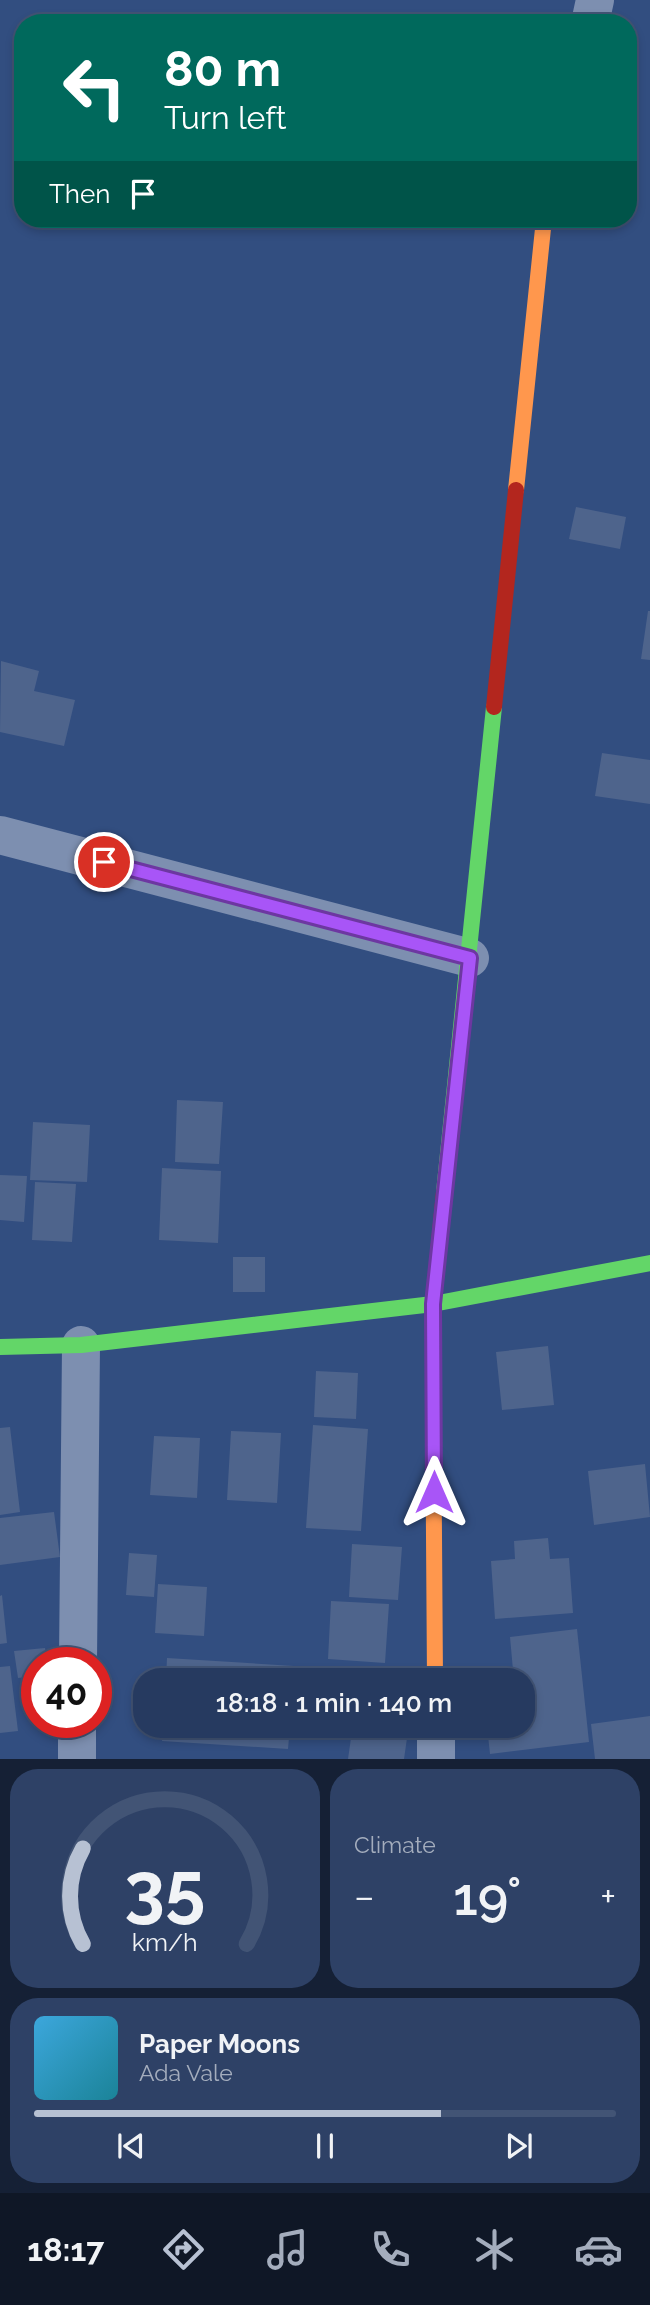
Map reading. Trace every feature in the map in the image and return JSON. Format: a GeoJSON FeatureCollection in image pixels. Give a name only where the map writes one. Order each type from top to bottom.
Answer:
{"type":"FeatureCollection","features":[{"type":"Feature","properties":{"kind":"main road"},"geometry":{"type":"LineString","coordinates":[[435,1668],[433,1304],[543,228]]}},
{"type":"Feature","properties":{"kind":"main road"},"geometry":{"type":"LineString","coordinates":[[0,1347],[81,1345],[433,1304],[650,1263]]}},
{"type":"Feature","properties":{"kind":"street"},"geometry":{"type":"LineString","coordinates":[[0,835],[470,958]]}},
{"type":"Feature","properties":{"kind":"street"},"geometry":{"type":"LineString","coordinates":[[78,1647],[81,1345]]}},
{"type":"Feature","properties":{"kind":"street"},"geometry":{"type":"LineString","coordinates":[[77,1738],[77,1759]]}},
{"type":"Feature","properties":{"kind":"street"},"geometry":{"type":"LineString","coordinates":[[436,1738],[436,1759]]}},
{"type":"Feature","properties":{"kind":"building"},"geometry":{"type":"Polygon","coordinates":[[[576,507],[626,517],[620,549],[569,539],[576,507]]]}},
{"type":"Feature","properties":{"kind":"building"},"geometry":{"type":"Polygon","coordinates":[[[650,611],[650,660],[641,659],[650,611]]]}},
{"type":"Feature","properties":{"kind":"building"},"geometry":{"type":"Polygon","coordinates":[[[1,661],[39,671],[34,691],[75,700],[64,746],[0,732],[1,661]]]}},
{"type":"Feature","properties":{"kind":"building"},"geometry":{"type":"Polygon","coordinates":[[[602,753],[650,760],[650,804],[595,796],[602,753]]]}},
{"type":"Feature","properties":{"kind":"building"},"geometry":{"type":"Polygon","coordinates":[[[177,1100],[223,1102],[219,1164],[175,1162],[177,1100]]]}},
{"type":"Feature","properties":{"kind":"building"},"geometry":{"type":"Polygon","coordinates":[[[33,1122],[90,1125],[87,1182],[30,1180],[33,1122]]]}},
{"type":"Feature","properties":{"kind":"building"},"geometry":{"type":"Polygon","coordinates":[[[162,1168],[221,1171],[218,1243],[159,1240],[162,1168]]]}},
{"type":"Feature","properties":{"kind":"building"},"geometry":{"type":"Polygon","coordinates":[[[0,1175],[27,1176],[24,1222],[0,1220],[0,1175]]]}},
{"type":"Feature","properties":{"kind":"building"},"geometry":{"type":"Polygon","coordinates":[[[35,1182],[76,1184],[72,1242],[32,1240],[35,1182]]]}},
{"type":"Feature","properties":{"kind":"building"},"geometry":{"type":"Polygon","coordinates":[[[233,1257],[265,1257],[265,1292],[233,1292],[233,1257]]]}},
{"type":"Feature","properties":{"kind":"building"},"geometry":{"type":"Polygon","coordinates":[[[548,1346],[554,1405],[502,1410],[496,1352],[548,1346]]]}},
{"type":"Feature","properties":{"kind":"building"},"geometry":{"type":"Polygon","coordinates":[[[316,1371],[358,1373],[356,1419],[314,1417],[316,1371]]]}},
{"type":"Feature","properties":{"kind":"building"},"geometry":{"type":"Polygon","coordinates":[[[313,1425],[368,1429],[361,1531],[306,1528],[313,1425]]]}},
{"type":"Feature","properties":{"kind":"building"},"geometry":{"type":"Polygon","coordinates":[[[10,1427],[20,1512],[0,1515],[0,1428],[10,1427]]]}},
{"type":"Feature","properties":{"kind":"building"},"geometry":{"type":"Polygon","coordinates":[[[231,1431],[281,1433],[277,1503],[227,1500],[231,1431]]]}},
{"type":"Feature","properties":{"kind":"building"},"geometry":{"type":"Polygon","coordinates":[[[154,1436],[200,1438],[197,1498],[150,1495],[154,1436]]]}},
{"type":"Feature","properties":{"kind":"building"},"geometry":{"type":"Polygon","coordinates":[[[645,1464],[650,1517],[594,1525],[588,1471],[645,1464]]]}},
{"type":"Feature","properties":{"kind":"building"},"geometry":{"type":"Polygon","coordinates":[[[54,1512],[60,1557],[0,1565],[0,1518],[54,1512]]]}},
{"type":"Feature","properties":{"kind":"building"},"geometry":{"type":"Polygon","coordinates":[[[548,1538],[550,1559],[569,1558],[573,1613],[495,1619],[491,1561],[515,1559],[514,1541],[548,1538]]]}},
{"type":"Feature","properties":{"kind":"building"},"geometry":{"type":"Polygon","coordinates":[[[352,1544],[402,1547],[398,1600],[349,1597],[352,1544]]]}},
{"type":"Feature","properties":{"kind":"building"},"geometry":{"type":"Polygon","coordinates":[[[129,1553],[157,1555],[154,1597],[126,1595],[129,1553]]]}},
{"type":"Feature","properties":{"kind":"building"},"geometry":{"type":"Polygon","coordinates":[[[158,1584],[207,1587],[204,1636],[155,1633],[158,1584]]]}},
{"type":"Feature","properties":{"kind":"building"},"geometry":{"type":"Polygon","coordinates":[[[2,1595],[7,1643],[0,1644],[0,1596],[2,1595]]]}},
{"type":"Feature","properties":{"kind":"building"},"geometry":{"type":"Polygon","coordinates":[[[331,1601],[389,1604],[385,1663],[328,1659],[331,1601]]]}},
{"type":"Feature","properties":{"kind":"building"},"geometry":{"type":"Polygon","coordinates":[[[577,1629],[589,1742],[490,1754],[488,1738],[535,1738],[535,1668],[513,1668],[510,1637],[577,1629]]]}},
{"type":"Feature","properties":{"kind":"building"},"geometry":{"type":"Polygon","coordinates":[[[21,1650],[21,1678],[18,1678],[14,1651],[21,1650]]]}},
{"type":"Feature","properties":{"kind":"building"},"geometry":{"type":"Polygon","coordinates":[[[167,1658],[294,1666],[294,1668],[167,1668],[167,1658]]]}},
{"type":"Feature","properties":{"kind":"building"},"geometry":{"type":"Polygon","coordinates":[[[10,1666],[18,1731],[0,1733],[0,1667],[10,1666]]]}},
{"type":"Feature","properties":{"kind":"building"},"geometry":{"type":"Polygon","coordinates":[[[650,1716],[650,1759],[595,1759],[591,1724],[650,1716]]]}},
{"type":"Feature","properties":{"kind":"building"},"geometry":{"type":"Polygon","coordinates":[[[162,1738],[289,1738],[288,1749],[162,1741],[162,1738]]]}},
{"type":"Feature","properties":{"kind":"building"},"geometry":{"type":"Polygon","coordinates":[[[351,1738],[407,1738],[404,1759],[348,1759],[351,1738]]]}},
{"type":"Feature","properties":{"kind":"traffic: fast"},"geometry":{"type":"LineString","coordinates":[[444,1192],[494,707]]}},
{"type":"Feature","properties":{"kind":"traffic: fast"},"geometry":{"type":"LineString","coordinates":[[0,1347],[81,1345],[433,1304],[650,1263]]}},
{"type":"Feature","properties":{"kind":"traffic: slow"},"geometry":{"type":"LineString","coordinates":[[516,490],[543,228]]}},
{"type":"Feature","properties":{"kind":"traffic: slow"},"geometry":{"type":"LineString","coordinates":[[433,1392],[435,1668]]}},
{"type":"Feature","properties":{"kind":"traffic: jam"},"geometry":{"type":"LineString","coordinates":[[494,707],[516,490]]}},
{"type":"Feature","properties":{"kind":"traffic: jam"},"geometry":{"type":"LineString","coordinates":[[433,1392],[433,1304],[444,1192]]}},
{"type":"Feature","properties":{"kind":"route"},"geometry":{"type":"LineString","coordinates":[[104,862],[470,958],[433,1304],[434,1492]]}}]}
